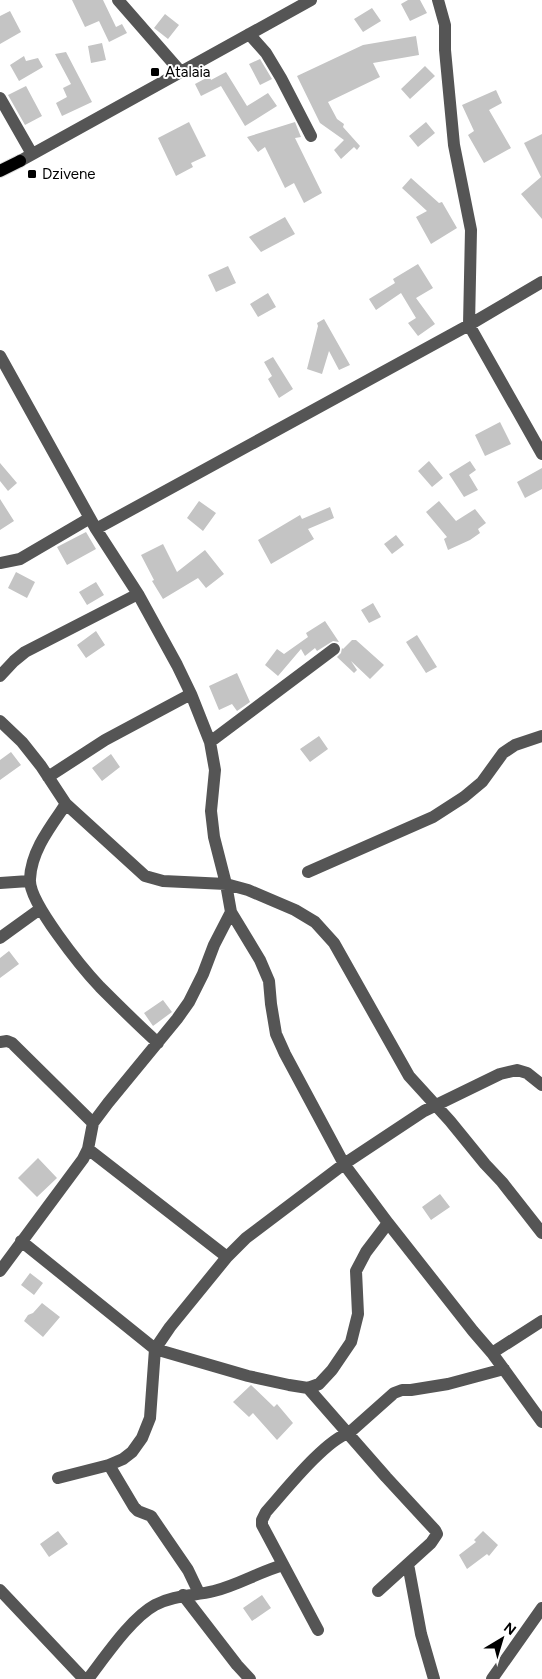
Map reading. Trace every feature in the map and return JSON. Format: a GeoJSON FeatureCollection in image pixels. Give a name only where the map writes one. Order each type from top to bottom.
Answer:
{"type":"FeatureCollection","features":[{"type":"Feature","properties":{"kind":"main road"},"geometry":{"type":"LineString","coordinates":[[0,172],[20,161]]}},
{"type":"Feature","properties":{"kind":"street"},"geometry":{"type":"LineString","coordinates":[[118,0],[180,71]]}},
{"type":"Feature","properties":{"kind":"street"},"geometry":{"type":"LineString","coordinates":[[20,161],[311,0]]}},
{"type":"Feature","properties":{"kind":"street"},"geometry":{"type":"LineString","coordinates":[[438,0],[445,25],[445,50],[454,145],[471,230],[469,326],[538,439],[542,454]]}},
{"type":"Feature","properties":{"kind":"street"},"geometry":{"type":"LineString","coordinates":[[249,34],[266,53],[311,136]]}},
{"type":"Feature","properties":{"kind":"street"},"geometry":{"type":"LineString","coordinates":[[0,98],[32,154]]}},
{"type":"Feature","properties":{"kind":"street"},"geometry":{"type":"LineString","coordinates":[[0,563],[20,559],[93,524],[469,326],[542,282]]}},
{"type":"Feature","properties":{"kind":"street"},"geometry":{"type":"LineString","coordinates":[[0,356],[93,524],[138,594],[191,694],[210,742],[215,770],[211,811],[214,837],[231,912],[260,960],[269,980],[276,1034],[282,1048],[344,1164],[388,1224],[492,1353],[542,1422]]}},
{"type":"Feature","properties":{"kind":"street"},"geometry":{"type":"LineString","coordinates":[[0,676],[25,652],[138,594]]}},
{"type":"Feature","properties":{"kind":"street"},"geometry":{"type":"LineString","coordinates":[[210,742],[334,649]]}},
{"type":"Feature","properties":{"kind":"street"},"geometry":{"type":"LineString","coordinates":[[48,777],[105,740],[191,694]]}},
{"type":"Feature","properties":{"kind":"street"},"geometry":{"type":"LineString","coordinates":[[0,721],[22,742],[66,804],[146,876],[162,881],[226,884],[248,890],[278,902],[315,922],[334,943],[406,1071],[502,1182],[542,1232]]}},
{"type":"Feature","properties":{"kind":"street"},"geometry":{"type":"LineString","coordinates":[[308,872],[433,817],[464,797],[482,782],[503,753],[515,745],[542,736]]}},
{"type":"Feature","properties":{"kind":"street"},"geometry":{"type":"LineString","coordinates":[[66,804],[35,855],[29,880],[40,908],[57,934],[99,986],[158,1043]]}},
{"type":"Feature","properties":{"kind":"street"},"geometry":{"type":"LineString","coordinates":[[0,882],[29,880]]}},
{"type":"Feature","properties":{"kind":"street"},"geometry":{"type":"LineString","coordinates":[[0,938],[40,908]]}},
{"type":"Feature","properties":{"kind":"street"},"geometry":{"type":"LineString","coordinates":[[0,1271],[83,1159],[88,1149],[93,1123],[189,1002],[231,912]]}},
{"type":"Feature","properties":{"kind":"street"},"geometry":{"type":"LineString","coordinates":[[0,1042],[7,1041],[12,1043],[93,1123]]}},
{"type":"Feature","properties":{"kind":"street"},"geometry":{"type":"LineString","coordinates":[[58,1478],[109,1465],[123,1459],[132,1452],[142,1438],[150,1418],[155,1349],[170,1327],[227,1257],[253,1232],[344,1164],[424,1111],[500,1074],[516,1070],[527,1073],[542,1085]]}},
{"type":"Feature","properties":{"kind":"street"},"geometry":{"type":"LineString","coordinates":[[88,1149],[227,1257]]}},
{"type":"Feature","properties":{"kind":"street"},"geometry":{"type":"LineString","coordinates":[[21,1242],[155,1349],[248,1376],[308,1388],[319,1384],[332,1370],[350,1342],[358,1314],[356,1271],[366,1252],[388,1224]]}},
{"type":"Feature","properties":{"kind":"street"},"geometry":{"type":"LineString","coordinates":[[492,1353],[542,1321]]}},
{"type":"Feature","properties":{"kind":"street"},"geometry":{"type":"LineString","coordinates":[[318,1630],[262,1525],[263,1517],[322,1450],[340,1436],[349,1433],[394,1393],[402,1390],[448,1384],[504,1370]]}},
{"type":"Feature","properties":{"kind":"street"},"geometry":{"type":"LineString","coordinates":[[308,1388],[437,1534],[432,1543],[378,1591]]}},
{"type":"Feature","properties":{"kind":"street"},"geometry":{"type":"LineString","coordinates":[[109,1465],[134,1507],[138,1511],[151,1516],[188,1570],[199,1593]]}},
{"type":"Feature","properties":{"kind":"street"},"geometry":{"type":"LineString","coordinates":[[408,1564],[421,1634],[434,1679]]}},
{"type":"Feature","properties":{"kind":"street"},"geometry":{"type":"LineString","coordinates":[[0,1590],[86,1679],[140,1616],[155,1605],[182,1595],[214,1591],[283,1565]]}},
{"type":"Feature","properties":{"kind":"street"},"geometry":{"type":"LineString","coordinates":[[182,1595],[250,1679]]}},
{"type":"Feature","properties":{"kind":"street"},"geometry":{"type":"LineString","coordinates":[[492,1679],[540,1615]]}},
{"type":"Feature","properties":{"kind":"building"},"geometry":{"type":"Polygon","coordinates":[[[72,0],[103,0],[116,27],[122,24],[127,33],[109,42],[99,21],[85,27],[72,0]]]}},
{"type":"Feature","properties":{"kind":"building"},"geometry":{"type":"Polygon","coordinates":[[[408,0],[420,0],[427,13],[410,21],[401,4],[408,0]]]}},
{"type":"Feature","properties":{"kind":"building"},"geometry":{"type":"Polygon","coordinates":[[[372,8],[381,21],[363,32],[354,19],[372,8]]]}},
{"type":"Feature","properties":{"kind":"building"},"geometry":{"type":"Polygon","coordinates":[[[10,11],[21,32],[0,44],[0,16],[10,11]]]}},
{"type":"Feature","properties":{"kind":"building"},"geometry":{"type":"Polygon","coordinates":[[[165,14],[179,25],[168,39],[154,28],[165,14]]]}},
{"type":"Feature","properties":{"kind":"building"},"geometry":{"type":"Polygon","coordinates":[[[416,36],[419,55],[373,63],[380,77],[328,102],[337,119],[344,124],[343,127],[360,146],[357,150],[354,147],[341,159],[334,150],[344,140],[320,123],[297,76],[363,45],[416,36]]]}},
{"type":"Feature","properties":{"kind":"building"},"geometry":{"type":"Polygon","coordinates":[[[102,43],[106,60],[91,63],[88,46],[102,43]]]}},
{"type":"Feature","properties":{"kind":"building"},"geometry":{"type":"Polygon","coordinates":[[[66,52],[92,102],[62,116],[56,103],[67,97],[63,88],[71,84],[55,54],[66,52]]]}},
{"type":"Feature","properties":{"kind":"building"},"geometry":{"type":"Polygon","coordinates":[[[24,56],[26,61],[38,58],[43,67],[19,81],[10,65],[24,56]]]}},
{"type":"Feature","properties":{"kind":"building"},"geometry":{"type":"Polygon","coordinates":[[[260,59],[272,79],[260,85],[249,64],[260,59]]]}},
{"type":"Feature","properties":{"kind":"building"},"geometry":{"type":"Polygon","coordinates":[[[425,66],[435,76],[410,99],[401,89],[425,66]]]}},
{"type":"Feature","properties":{"kind":"building"},"geometry":{"type":"Polygon","coordinates":[[[226,72],[247,106],[268,93],[277,106],[245,126],[221,86],[201,96],[195,84],[210,76],[211,80],[226,72]]]}},
{"type":"Feature","properties":{"kind":"building"},"geometry":{"type":"Polygon","coordinates":[[[26,86],[42,116],[25,125],[8,95],[26,86]]]}},
{"type":"Feature","properties":{"kind":"building"},"geometry":{"type":"Polygon","coordinates":[[[496,90],[502,103],[489,110],[511,148],[484,163],[468,135],[474,131],[462,105],[496,90]]]}},
{"type":"Feature","properties":{"kind":"building"},"geometry":{"type":"Polygon","coordinates":[[[189,122],[206,156],[191,163],[193,167],[176,176],[158,138],[189,122]]]}},
{"type":"Feature","properties":{"kind":"building"},"geometry":{"type":"Polygon","coordinates":[[[295,122],[301,137],[295,138],[322,193],[304,203],[294,183],[285,188],[265,147],[258,152],[247,137],[295,122]]]}},
{"type":"Feature","properties":{"kind":"building"},"geometry":{"type":"Polygon","coordinates":[[[426,122],[435,133],[418,147],[409,136],[426,122]]]}},
{"type":"Feature","properties":{"kind":"building"},"geometry":{"type":"Polygon","coordinates":[[[542,134],[542,219],[521,194],[541,177],[524,143],[542,134]]]}},
{"type":"Feature","properties":{"kind":"building"},"geometry":{"type":"Polygon","coordinates":[[[411,178],[439,203],[442,202],[457,228],[431,244],[416,217],[427,211],[402,188],[411,178]]]}},
{"type":"Feature","properties":{"kind":"building"},"geometry":{"type":"Polygon","coordinates":[[[285,217],[295,234],[261,252],[249,237],[285,217]]]}},
{"type":"Feature","properties":{"kind":"building"},"geometry":{"type":"Polygon","coordinates":[[[418,264],[433,288],[416,298],[435,324],[418,336],[408,323],[416,318],[401,293],[376,310],[369,299],[395,283],[393,279],[418,264]]]}},
{"type":"Feature","properties":{"kind":"building"},"geometry":{"type":"Polygon","coordinates":[[[228,266],[236,283],[216,292],[208,275],[228,266]]]}},
{"type":"Feature","properties":{"kind":"building"},"geometry":{"type":"Polygon","coordinates":[[[268,293],[276,307],[258,317],[250,304],[268,293]]]}},
{"type":"Feature","properties":{"kind":"building"},"geometry":{"type":"Polygon","coordinates":[[[324,319],[350,365],[339,370],[329,351],[322,374],[307,369],[318,326],[317,323],[324,319]]]}},
{"type":"Feature","properties":{"kind":"building"},"geometry":{"type":"Polygon","coordinates":[[[273,357],[293,389],[279,398],[268,379],[272,376],[264,362],[273,357]]]}},
{"type":"Feature","properties":{"kind":"building"},"geometry":{"type":"Polygon","coordinates":[[[500,422],[511,444],[485,456],[475,435],[500,422]]]}},
{"type":"Feature","properties":{"kind":"building"},"geometry":{"type":"Polygon","coordinates":[[[429,461],[443,478],[432,487],[418,471],[429,461]]]}},
{"type":"Feature","properties":{"kind":"building"},"geometry":{"type":"Polygon","coordinates":[[[470,461],[476,470],[469,475],[478,490],[464,497],[449,474],[470,461]]]}},
{"type":"Feature","properties":{"kind":"building"},"geometry":{"type":"Polygon","coordinates":[[[0,463],[17,483],[8,491],[0,481],[0,463]]]}},
{"type":"Feature","properties":{"kind":"building"},"geometry":{"type":"Polygon","coordinates":[[[542,468],[542,489],[525,498],[517,482],[542,468]]]}},
{"type":"Feature","properties":{"kind":"building"},"geometry":{"type":"Polygon","coordinates":[[[0,499],[14,521],[0,530],[0,499]]]}},
{"type":"Feature","properties":{"kind":"building"},"geometry":{"type":"Polygon","coordinates":[[[199,501],[216,513],[203,531],[187,518],[199,501]]]}},
{"type":"Feature","properties":{"kind":"building"},"geometry":{"type":"Polygon","coordinates":[[[439,501],[456,521],[475,509],[486,523],[478,529],[480,533],[448,550],[444,539],[447,537],[426,512],[439,501]]]}},
{"type":"Feature","properties":{"kind":"building"},"geometry":{"type":"Polygon","coordinates":[[[330,507],[334,518],[308,529],[314,539],[271,564],[258,540],[300,515],[302,519],[330,507]]]}},
{"type":"Feature","properties":{"kind":"building"},"geometry":{"type":"Polygon","coordinates":[[[86,532],[96,549],[67,565],[57,547],[86,532]]]}},
{"type":"Feature","properties":{"kind":"building"},"geometry":{"type":"Polygon","coordinates":[[[396,535],[404,545],[392,554],[384,544],[396,535]]]}},
{"type":"Feature","properties":{"kind":"building"},"geometry":{"type":"Polygon","coordinates":[[[163,544],[177,572],[205,550],[224,574],[206,588],[198,578],[163,599],[152,581],[154,580],[141,555],[163,544]]]}},
{"type":"Feature","properties":{"kind":"building"},"geometry":{"type":"Polygon","coordinates":[[[16,572],[35,582],[27,598],[8,588],[16,572]]]}},
{"type":"Feature","properties":{"kind":"building"},"geometry":{"type":"Polygon","coordinates":[[[96,582],[104,595],[87,605],[79,592],[96,582]]]}},
{"type":"Feature","properties":{"kind":"building"},"geometry":{"type":"Polygon","coordinates":[[[373,603],[381,617],[369,623],[361,610],[373,603]]]}},
{"type":"Feature","properties":{"kind":"building"},"geometry":{"type":"Polygon","coordinates":[[[325,621],[339,642],[333,641],[317,651],[315,648],[305,656],[301,649],[278,676],[265,665],[277,649],[284,654],[308,637],[306,633],[325,621]]]}},
{"type":"Feature","properties":{"kind":"building"},"geometry":{"type":"Polygon","coordinates":[[[96,631],[105,645],[86,658],[77,645],[96,631]]]}},
{"type":"Feature","properties":{"kind":"building"},"geometry":{"type":"Polygon","coordinates":[[[417,635],[437,667],[426,673],[406,642],[417,635]]]}},
{"type":"Feature","properties":{"kind":"building"},"geometry":{"type":"Polygon","coordinates":[[[352,640],[356,640],[384,665],[370,679],[351,661],[357,670],[354,673],[337,657],[341,653],[342,648],[352,640]]]}},
{"type":"Feature","properties":{"kind":"building"},"geometry":{"type":"Polygon","coordinates":[[[237,673],[250,702],[237,711],[232,704],[219,710],[209,686],[237,673]]]}},
{"type":"Feature","properties":{"kind":"building"},"geometry":{"type":"Polygon","coordinates":[[[319,736],[328,749],[310,762],[300,749],[319,736]]]}},
{"type":"Feature","properties":{"kind":"building"},"geometry":{"type":"Polygon","coordinates":[[[11,752],[21,765],[0,780],[0,760],[11,752]]]}},
{"type":"Feature","properties":{"kind":"building"},"geometry":{"type":"Polygon","coordinates":[[[111,754],[120,767],[102,781],[92,768],[111,754]]]}},
{"type":"Feature","properties":{"kind":"building"},"geometry":{"type":"Polygon","coordinates":[[[9,951],[19,964],[0,978],[0,958],[9,951]]]}},
{"type":"Feature","properties":{"kind":"building"},"geometry":{"type":"Polygon","coordinates":[[[163,1000],[172,1012],[153,1026],[144,1013],[163,1000]]]}},
{"type":"Feature","properties":{"kind":"building"},"geometry":{"type":"Polygon","coordinates":[[[38,1158],[57,1178],[37,1197],[18,1178],[38,1158]]]}},
{"type":"Feature","properties":{"kind":"building"},"geometry":{"type":"Polygon","coordinates":[[[440,1194],[450,1207],[431,1220],[422,1207],[440,1194]]]}},
{"type":"Feature","properties":{"kind":"building"},"geometry":{"type":"Polygon","coordinates":[[[30,1273],[43,1283],[34,1295],[21,1285],[30,1273]]]}},
{"type":"Feature","properties":{"kind":"building"},"geometry":{"type":"Polygon","coordinates":[[[42,1303],[60,1317],[43,1337],[24,1321],[42,1303]]]}},
{"type":"Feature","properties":{"kind":"building"},"geometry":{"type":"Polygon","coordinates":[[[251,1385],[274,1407],[277,1404],[293,1423],[277,1440],[253,1413],[249,1417],[233,1402],[251,1385]]]}},
{"type":"Feature","properties":{"kind":"building"},"geometry":{"type":"Polygon","coordinates":[[[58,1531],[68,1544],[49,1557],[40,1544],[58,1531]]]}},
{"type":"Feature","properties":{"kind":"building"},"geometry":{"type":"Polygon","coordinates":[[[483,1531],[498,1545],[489,1556],[487,1554],[467,1569],[459,1555],[476,1542],[474,1540],[483,1531]]]}},
{"type":"Feature","properties":{"kind":"building"},"geometry":{"type":"Polygon","coordinates":[[[262,1595],[271,1608],[252,1621],[243,1608],[262,1595]]]}},
{"type":"Feature","properties":{"kind":"place","name":"Atalaia"},"geometry":{"type":"Point","coordinates":[155,72]}},
{"type":"Feature","properties":{"kind":"place","name":"Dzivene"},"geometry":{"type":"Point","coordinates":[32,174]}}]}
